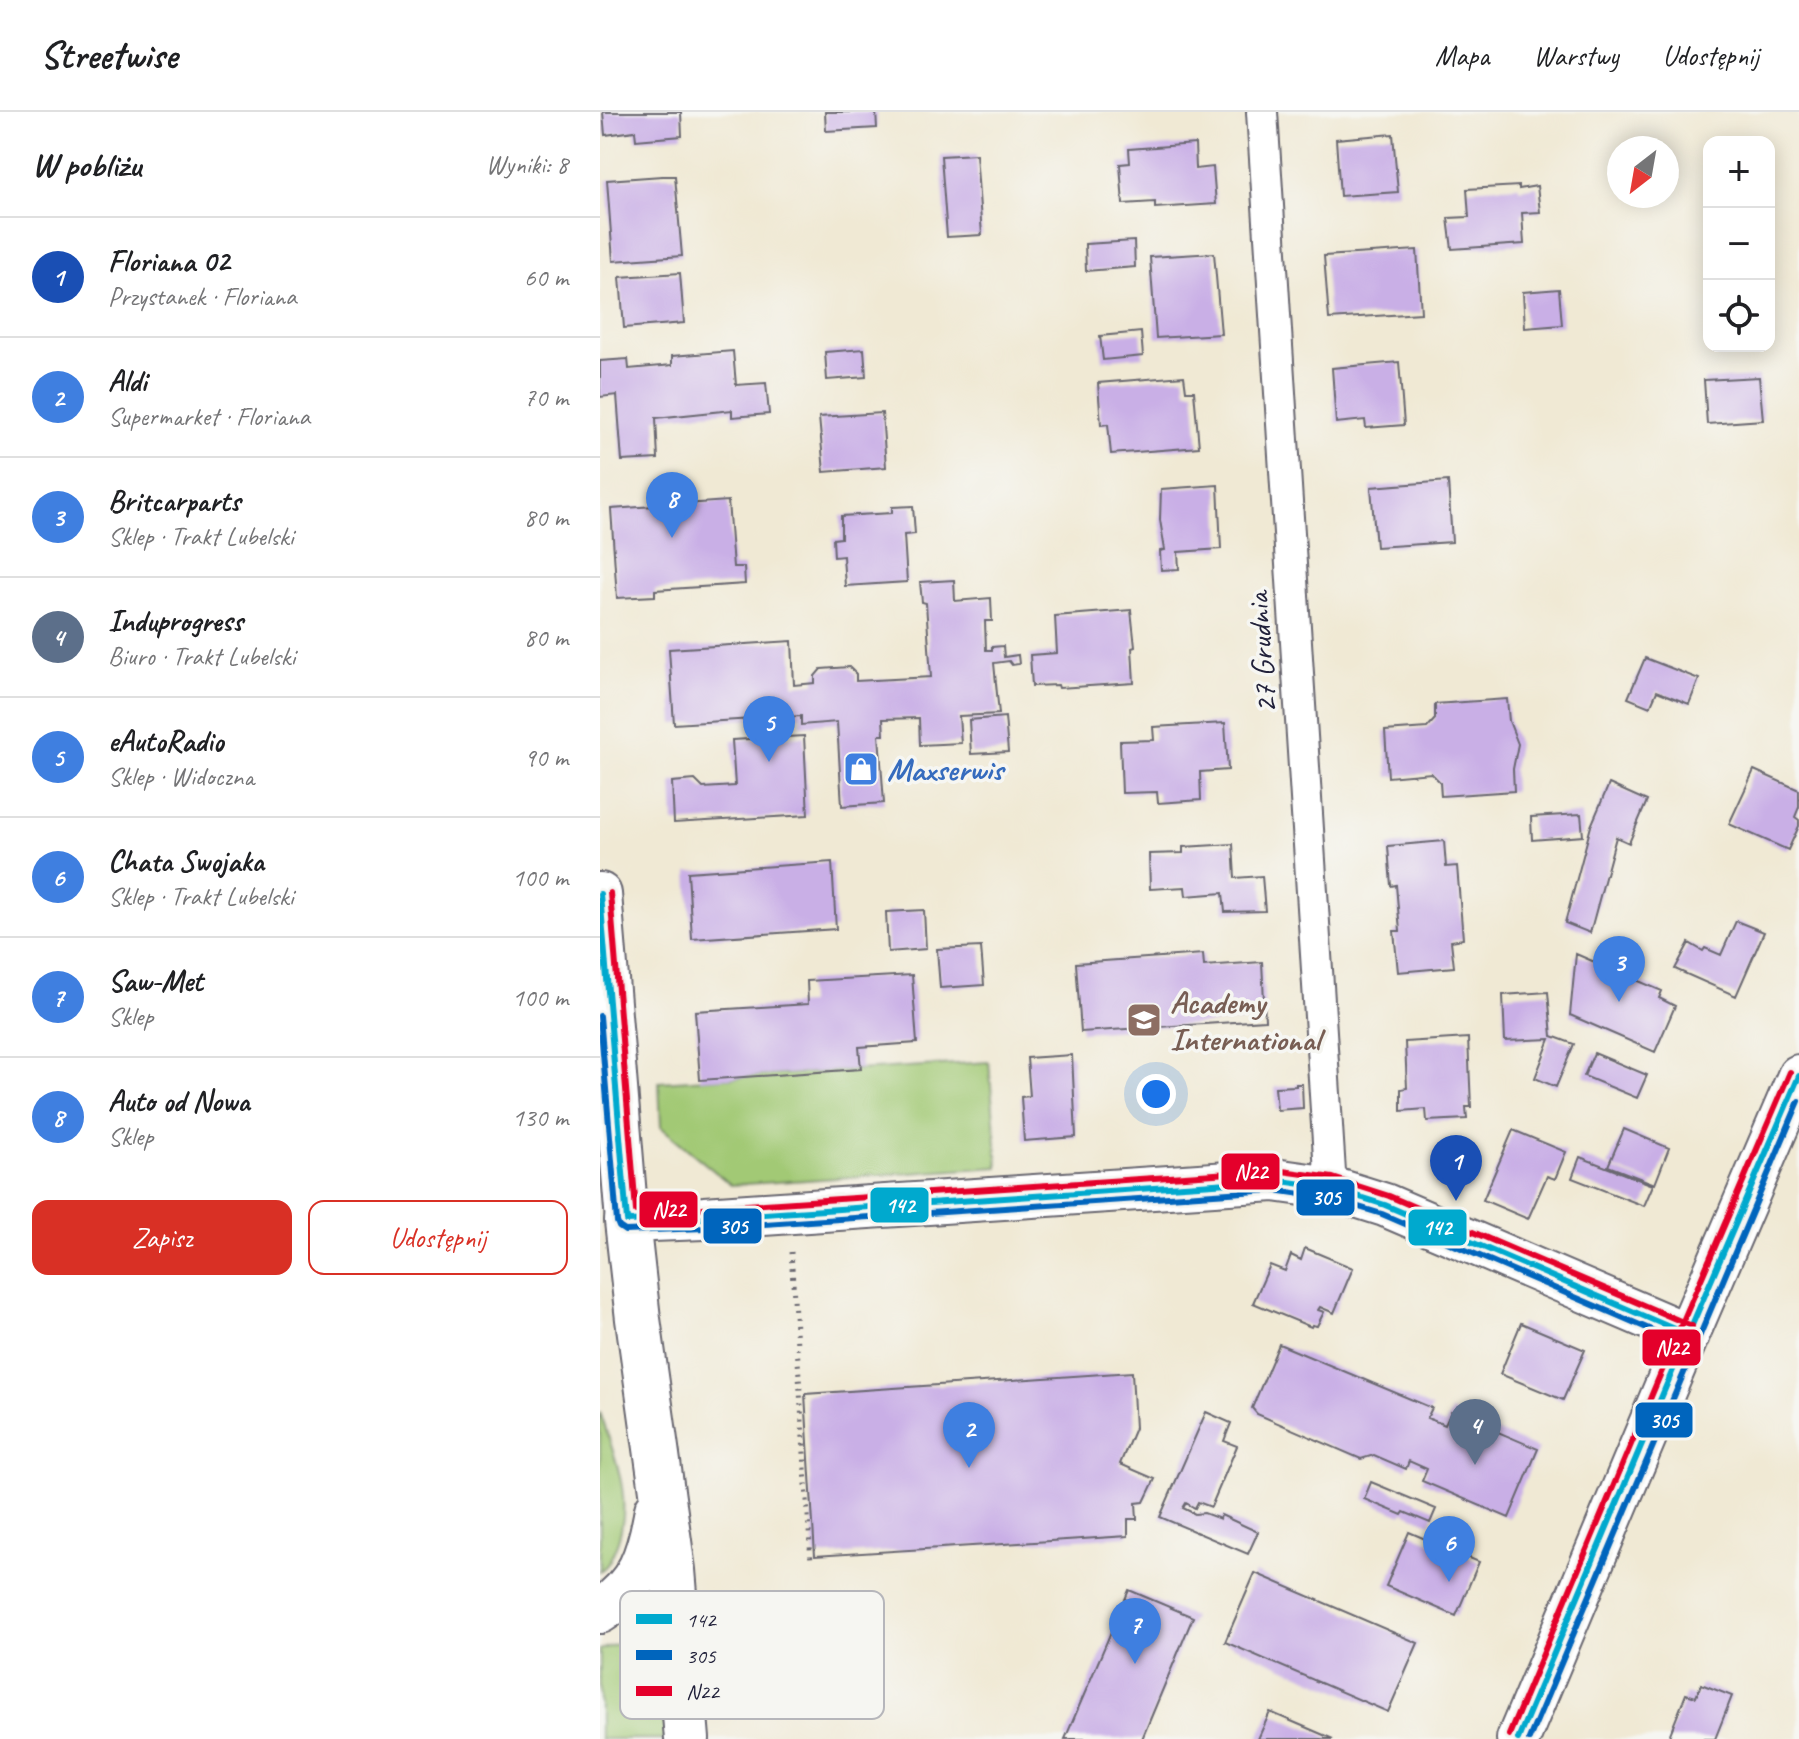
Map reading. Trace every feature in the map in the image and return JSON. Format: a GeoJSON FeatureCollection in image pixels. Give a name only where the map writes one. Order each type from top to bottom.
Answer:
{"type":"FeatureCollection","features":[{"type":"Feature","properties":{"kind":"main road"},"geometry":{"type":"LineString","coordinates":[[627,1221],[675,1591]]}},
{"type":"Feature","properties":{"kind":"main road"},"geometry":{"type":"LineString","coordinates":[[625,1591],[646,1557],[661,1488]]}},
{"type":"Feature","properties":{"kind":"main road"},"geometry":{"type":"LineString","coordinates":[[600,1611],[620,1597]]}},
{"type":"Feature","properties":{"kind":"main road"},"geometry":{"type":"LineString","coordinates":[[685,1719],[687,1739]]}},
{"type":"Feature","properties":{"kind":"street","name":"27 Grudnia"},"geometry":{"type":"LineString","coordinates":[[1262,112],[1331,1188]]}},
{"type":"Feature","properties":{"kind":"street"},"geometry":{"type":"LineString","coordinates":[[600,895],[627,1221],[1274,1180],[1331,1188],[1385,1205],[1688,1335]]}},
{"type":"Feature","properties":{"kind":"street"},"geometry":{"type":"LineString","coordinates":[[1518,1739],[1799,1076]]}},
{"type":"Feature","properties":{"kind":"path"},"geometry":{"type":"LineString","coordinates":[[790,1243],[811,1562]]}},
{"type":"Feature","properties":{"kind":"green space"},"geometry":{"type":"Polygon","coordinates":[[[989,1062],[998,1167],[731,1185],[661,1127],[659,1082],[989,1062]]]}},
{"type":"Feature","properties":{"kind":"green space"},"geometry":{"type":"Polygon","coordinates":[[[600,1412],[621,1481],[623,1516],[614,1551],[600,1571],[600,1412]]]}},
{"type":"Feature","properties":{"kind":"green space"},"geometry":{"type":"Polygon","coordinates":[[[620,1641],[620,1719],[665,1719],[667,1739],[600,1739],[600,1650],[620,1641]]]}},
{"type":"Feature","properties":{"kind":"building"},"geometry":{"type":"Polygon","coordinates":[[[603,112],[681,112],[682,136],[636,140],[635,131],[605,135],[603,112]]]}},
{"type":"Feature","properties":{"kind":"building"},"geometry":{"type":"Polygon","coordinates":[[[825,112],[876,112],[877,128],[826,131],[825,112]]]}},
{"type":"Feature","properties":{"kind":"building"},"geometry":{"type":"Polygon","coordinates":[[[1393,134],[1398,192],[1340,196],[1336,139],[1393,134]]]}},
{"type":"Feature","properties":{"kind":"building"},"geometry":{"type":"Polygon","coordinates":[[[1195,144],[1196,169],[1213,167],[1216,204],[1155,208],[1155,202],[1123,204],[1120,164],[1130,163],[1129,149],[1195,144]]]}},
{"type":"Feature","properties":{"kind":"building"},"geometry":{"type":"Polygon","coordinates":[[[976,154],[982,235],[947,237],[941,156],[976,154]]]}},
{"type":"Feature","properties":{"kind":"building"},"geometry":{"type":"Polygon","coordinates":[[[675,176],[682,256],[613,261],[607,180],[675,176]]]}},
{"type":"Feature","properties":{"kind":"building"},"geometry":{"type":"Polygon","coordinates":[[[1519,186],[1519,189],[1537,186],[1540,212],[1522,213],[1524,244],[1452,249],[1448,218],[1469,217],[1467,189],[1519,186]]]}},
{"type":"Feature","properties":{"kind":"building"},"geometry":{"type":"Polygon","coordinates":[[[1134,241],[1135,267],[1086,271],[1085,244],[1134,241]]]}},
{"type":"Feature","properties":{"kind":"building"},"geometry":{"type":"Polygon","coordinates":[[[1417,250],[1421,313],[1329,319],[1324,256],[1417,250]]]}},
{"type":"Feature","properties":{"kind":"building"},"geometry":{"type":"Polygon","coordinates":[[[1214,253],[1221,334],[1156,338],[1150,257],[1214,253]]]}},
{"type":"Feature","properties":{"kind":"building"},"geometry":{"type":"Polygon","coordinates":[[[680,273],[684,323],[624,328],[620,277],[680,273]]]}},
{"type":"Feature","properties":{"kind":"building"},"geometry":{"type":"Polygon","coordinates":[[[1559,289],[1562,325],[1525,328],[1523,292],[1559,289]]]}},
{"type":"Feature","properties":{"kind":"building"},"geometry":{"type":"Polygon","coordinates":[[[1141,332],[1143,356],[1103,360],[1100,336],[1141,332]]]}},
{"type":"Feature","properties":{"kind":"building"},"geometry":{"type":"Polygon","coordinates":[[[864,349],[866,377],[827,380],[825,352],[864,349]]]}},
{"type":"Feature","properties":{"kind":"building"},"geometry":{"type":"Polygon","coordinates":[[[733,351],[736,385],[766,383],[769,414],[732,417],[732,410],[656,418],[658,459],[622,461],[617,395],[600,397],[600,361],[628,359],[629,369],[672,365],[672,356],[733,351]]]}},
{"type":"Feature","properties":{"kind":"building"},"geometry":{"type":"Polygon","coordinates":[[[1399,362],[1404,425],[1366,428],[1365,420],[1336,423],[1332,368],[1399,362]]]}},
{"type":"Feature","properties":{"kind":"building"},"geometry":{"type":"Polygon","coordinates":[[[1184,376],[1186,391],[1194,391],[1199,447],[1111,454],[1108,424],[1101,425],[1098,383],[1184,376]]]}},
{"type":"Feature","properties":{"kind":"building"},"geometry":{"type":"Polygon","coordinates":[[[1759,377],[1763,420],[1707,424],[1704,380],[1759,377]]]}},
{"type":"Feature","properties":{"kind":"building"},"geometry":{"type":"Polygon","coordinates":[[[882,413],[886,467],[824,472],[819,417],[882,413]]]}},
{"type":"Feature","properties":{"kind":"building"},"geometry":{"type":"Polygon","coordinates":[[[1448,481],[1452,542],[1376,547],[1371,487],[1448,481]]]}},
{"type":"Feature","properties":{"kind":"building"},"geometry":{"type":"Polygon","coordinates":[[[1218,485],[1221,549],[1178,552],[1179,569],[1161,570],[1160,551],[1165,550],[1160,520],[1161,489],[1218,485]]]}},
{"type":"Feature","properties":{"kind":"building"},"geometry":{"type":"Polygon","coordinates":[[[728,501],[733,567],[744,567],[745,584],[655,590],[655,596],[617,598],[611,509],[728,501]]]}},
{"type":"Feature","properties":{"kind":"building"},"geometry":{"type":"Polygon","coordinates":[[[913,506],[915,534],[904,535],[907,582],[845,586],[843,556],[834,557],[833,539],[841,538],[841,516],[892,513],[892,507],[913,506]]]}},
{"type":"Feature","properties":{"kind":"building"},"geometry":{"type":"Polygon","coordinates":[[[954,580],[955,601],[991,598],[992,621],[985,621],[986,650],[1003,646],[1004,657],[1018,655],[1019,664],[1012,665],[1009,661],[994,663],[999,714],[959,716],[961,743],[920,745],[919,718],[883,719],[884,735],[879,735],[884,803],[842,806],[837,722],[801,725],[801,716],[674,724],[669,649],[792,641],[794,685],[815,683],[815,676],[821,669],[849,667],[856,674],[856,681],[931,677],[926,603],[922,602],[920,582],[954,580]]]}},
{"type":"Feature","properties":{"kind":"building"},"geometry":{"type":"Polygon","coordinates":[[[1131,610],[1135,647],[1132,648],[1134,683],[1059,688],[1058,685],[1032,686],[1030,655],[1057,653],[1055,616],[1131,610]]]}},
{"type":"Feature","properties":{"kind":"building"},"geometry":{"type":"Polygon","coordinates":[[[1645,658],[1699,679],[1689,704],[1657,691],[1650,707],[1628,698],[1645,658]]]}},
{"type":"Feature","properties":{"kind":"building"},"geometry":{"type":"Polygon","coordinates":[[[1507,699],[1509,721],[1518,744],[1513,769],[1514,791],[1441,796],[1440,782],[1431,773],[1388,777],[1385,731],[1427,728],[1435,719],[1435,704],[1507,699]]]}},
{"type":"Feature","properties":{"kind":"building"},"geometry":{"type":"Polygon","coordinates":[[[1005,717],[1008,752],[971,754],[969,720],[1005,717]]]}},
{"type":"Feature","properties":{"kind":"building"},"geometry":{"type":"Polygon","coordinates":[[[1225,723],[1228,770],[1200,772],[1201,800],[1158,803],[1157,792],[1122,793],[1120,741],[1154,740],[1153,727],[1225,723]]]}},
{"type":"Feature","properties":{"kind":"building"},"geometry":{"type":"Polygon","coordinates":[[[804,736],[808,815],[674,823],[672,782],[695,780],[703,788],[735,786],[732,740],[804,736]]]}},
{"type":"Feature","properties":{"kind":"building"},"geometry":{"type":"Polygon","coordinates":[[[1754,770],[1799,790],[1799,807],[1795,817],[1799,820],[1799,826],[1788,850],[1729,824],[1754,770]]]}},
{"type":"Feature","properties":{"kind":"building"},"geometry":{"type":"Polygon","coordinates":[[[1609,784],[1647,801],[1629,843],[1616,837],[1590,933],[1565,923],[1591,826],[1609,784]]]}},
{"type":"Feature","properties":{"kind":"building"},"geometry":{"type":"Polygon","coordinates":[[[1581,814],[1583,836],[1532,840],[1531,817],[1581,814]]]}},
{"type":"Feature","properties":{"kind":"building"},"geometry":{"type":"Polygon","coordinates":[[[1444,841],[1446,867],[1457,866],[1463,939],[1451,941],[1454,967],[1398,972],[1394,931],[1400,931],[1396,885],[1391,886],[1388,846],[1444,841]]]}},
{"type":"Feature","properties":{"kind":"building"},"geometry":{"type":"Polygon","coordinates":[[[1233,844],[1235,878],[1262,876],[1265,911],[1225,912],[1223,893],[1186,896],[1185,887],[1150,889],[1149,854],[1183,853],[1183,847],[1233,844]]]}},
{"type":"Feature","properties":{"kind":"building"},"geometry":{"type":"Polygon","coordinates":[[[832,862],[836,929],[692,939],[688,872],[832,862]]]}},
{"type":"Feature","properties":{"kind":"building"},"geometry":{"type":"Polygon","coordinates":[[[924,910],[926,949],[888,952],[886,912],[924,910]]]}},
{"type":"Feature","properties":{"kind":"building"},"geometry":{"type":"Polygon","coordinates":[[[1736,921],[1764,932],[1736,996],[1675,969],[1689,943],[1703,951],[1705,948],[1721,955],[1736,921]]]}},
{"type":"Feature","properties":{"kind":"building"},"geometry":{"type":"Polygon","coordinates":[[[981,947],[984,985],[940,988],[937,949],[981,947]]]}},
{"type":"Feature","properties":{"kind":"building"},"geometry":{"type":"Polygon","coordinates":[[[1203,954],[1204,966],[1262,962],[1265,1020],[1081,1032],[1076,963],[1203,954]]]}},
{"type":"Feature","properties":{"kind":"building"},"geometry":{"type":"Polygon","coordinates":[[[1576,954],[1662,991],[1659,998],[1675,1006],[1655,1052],[1570,1015],[1576,954]]]}},
{"type":"Feature","properties":{"kind":"building"},"geometry":{"type":"Polygon","coordinates":[[[912,975],[917,1043],[859,1047],[861,1069],[700,1080],[695,1011],[808,1004],[807,981],[912,975]]]}},
{"type":"Feature","properties":{"kind":"building"},"geometry":{"type":"Polygon","coordinates":[[[1548,992],[1552,1036],[1574,1044],[1556,1087],[1535,1078],[1550,1039],[1505,1041],[1503,995],[1548,992]]]}},
{"type":"Feature","properties":{"kind":"building"},"geometry":{"type":"Polygon","coordinates":[[[1468,1038],[1471,1107],[1466,1107],[1467,1119],[1427,1121],[1426,1109],[1401,1111],[1401,1089],[1407,1088],[1405,1042],[1468,1038]]]}},
{"type":"Feature","properties":{"kind":"building"},"geometry":{"type":"Polygon","coordinates":[[[1594,1053],[1647,1075],[1637,1098],[1584,1076],[1594,1053]]]}},
{"type":"Feature","properties":{"kind":"building"},"geometry":{"type":"Polygon","coordinates":[[[1072,1055],[1076,1137],[1024,1141],[1021,1097],[1030,1096],[1027,1058],[1072,1055]]]}},
{"type":"Feature","properties":{"kind":"building"},"geometry":{"type":"Polygon","coordinates":[[[1302,1084],[1303,1108],[1277,1110],[1275,1087],[1302,1084]]]}},
{"type":"Feature","properties":{"kind":"building"},"geometry":{"type":"Polygon","coordinates":[[[1624,1129],[1669,1148],[1655,1184],[1608,1166],[1624,1129]]]}},
{"type":"Feature","properties":{"kind":"building"},"geometry":{"type":"Polygon","coordinates":[[[1513,1130],[1566,1152],[1555,1179],[1547,1176],[1528,1219],[1483,1200],[1513,1130]]]}},
{"type":"Feature","properties":{"kind":"building"},"geometry":{"type":"Polygon","coordinates":[[[1580,1157],[1653,1185],[1644,1206],[1572,1178],[1580,1157]]]}},
{"type":"Feature","properties":{"kind":"building"},"geometry":{"type":"Polygon","coordinates":[[[1305,1248],[1353,1268],[1334,1313],[1320,1307],[1318,1310],[1324,1312],[1317,1326],[1311,1327],[1253,1303],[1270,1265],[1285,1271],[1291,1255],[1301,1260],[1305,1248]]]}},
{"type":"Feature","properties":{"kind":"building"},"geometry":{"type":"Polygon","coordinates":[[[1521,1323],[1585,1350],[1563,1400],[1500,1374],[1521,1323]]]}},
{"type":"Feature","properties":{"kind":"building"},"geometry":{"type":"Polygon","coordinates":[[[1279,1344],[1432,1408],[1427,1418],[1445,1425],[1451,1412],[1538,1449],[1509,1518],[1422,1481],[1427,1469],[1409,1461],[1406,1469],[1374,1455],[1361,1459],[1257,1414],[1252,1408],[1279,1344]]]}},
{"type":"Feature","properties":{"kind":"building"},"geometry":{"type":"Polygon","coordinates":[[[1132,1372],[1135,1428],[1120,1464],[1155,1479],[1144,1502],[1136,1503],[1137,1519],[1128,1519],[1128,1536],[815,1556],[805,1394],[1132,1372]]]}},
{"type":"Feature","properties":{"kind":"building"},"geometry":{"type":"Polygon","coordinates":[[[1206,1412],[1231,1423],[1224,1441],[1237,1446],[1211,1507],[1198,1502],[1195,1508],[1186,1503],[1183,1508],[1220,1519],[1221,1515],[1258,1532],[1248,1554],[1160,1517],[1206,1412]]]}},
{"type":"Feature","properties":{"kind":"building"},"geometry":{"type":"Polygon","coordinates":[[[1371,1482],[1436,1509],[1430,1523],[1364,1499],[1371,1482]]]}},
{"type":"Feature","properties":{"kind":"building"},"geometry":{"type":"Polygon","coordinates":[[[1409,1532],[1479,1562],[1456,1616],[1386,1586],[1409,1532]]]}},
{"type":"Feature","properties":{"kind":"building"},"geometry":{"type":"Polygon","coordinates":[[[1255,1573],[1418,1643],[1388,1712],[1225,1642],[1255,1573]]]}},
{"type":"Feature","properties":{"kind":"building"},"geometry":{"type":"Polygon","coordinates":[[[1129,1590],[1193,1617],[1142,1739],[1065,1739],[1129,1590]]]}},
{"type":"Feature","properties":{"kind":"building"},"geometry":{"type":"Polygon","coordinates":[[[1701,1684],[1732,1696],[1715,1739],[1668,1739],[1686,1694],[1696,1697],[1701,1684]]]}},
{"type":"Feature","properties":{"kind":"building"},"geometry":{"type":"Polygon","coordinates":[[[1270,1712],[1333,1739],[1258,1739],[1270,1712]]]}},
{"type":"Feature","properties":{"kind":"transit line","name":"N22"},"geometry":{"type":"LineString","coordinates":[[610,893],[636,1211],[1275,1170],[1333,1178],[1389,1196],[1692,1326]]}},
{"type":"Feature","properties":{"kind":"transit line","name":"142"},"geometry":{"type":"LineString","coordinates":[[600,894],[627,1221]]}},
{"type":"Feature","properties":{"kind":"transit line","name":"305"},"geometry":{"type":"LineString","coordinates":[[600,1016],[617,1222],[625,1231],[1274,1190],[1329,1198],[1382,1214],[1684,1344]]}},
{"type":"Feature","properties":{"kind":"transit line","name":"N22"},"geometry":{"type":"LineString","coordinates":[[1509,1735],[1790,1072]]}},
{"type":"Feature","properties":{"kind":"transit line","name":"142"},"geometry":{"type":"LineString","coordinates":[[1518,1739],[1799,1076]]}},
{"type":"Feature","properties":{"kind":"transit line","name":"305"},"geometry":{"type":"LineString","coordinates":[[1529,1739],[1799,1101]]}},
{"type":"Feature","properties":{"kind":"transit line","name":"142"},"geometry":{"type":"LineString","coordinates":[[627,1221],[1274,1180],[1331,1188],[1385,1205],[1688,1335]]}},
{"type":"Feature","properties":{"kind":"place","name":"Auto od Nowa"},"geometry":{"type":"Point","coordinates":[672,538]}},
{"type":"Feature","properties":{"kind":"place","name":"eAutoRadio"},"geometry":{"type":"Point","coordinates":[769,762]}},
{"type":"Feature","properties":{"kind":"place","name":"Maxserwis"},"geometry":{"type":"Point","coordinates":[861,769]}},
{"type":"Feature","properties":{"kind":"place","name":"Britcarparts"},"geometry":{"type":"Point","coordinates":[1619,1002]}},
{"type":"Feature","properties":{"kind":"place","name":"Academy International"},"geometry":{"type":"Point","coordinates":[1144,1020]}},
{"type":"Feature","properties":{"kind":"place","name":"Floriana 02"},"geometry":{"type":"Point","coordinates":[1456,1201]}},
{"type":"Feature","properties":{"kind":"place","name":"Induprogress"},"geometry":{"type":"Point","coordinates":[1475,1465]}},
{"type":"Feature","properties":{"kind":"place","name":"Aldi"},"geometry":{"type":"Point","coordinates":[969,1468]}},
{"type":"Feature","properties":{"kind":"place","name":"Chata Swojaka"},"geometry":{"type":"Point","coordinates":[1449,1582]}},
{"type":"Feature","properties":{"kind":"place","name":"Saw-Met"},"geometry":{"type":"Point","coordinates":[1135,1664]}}]}
